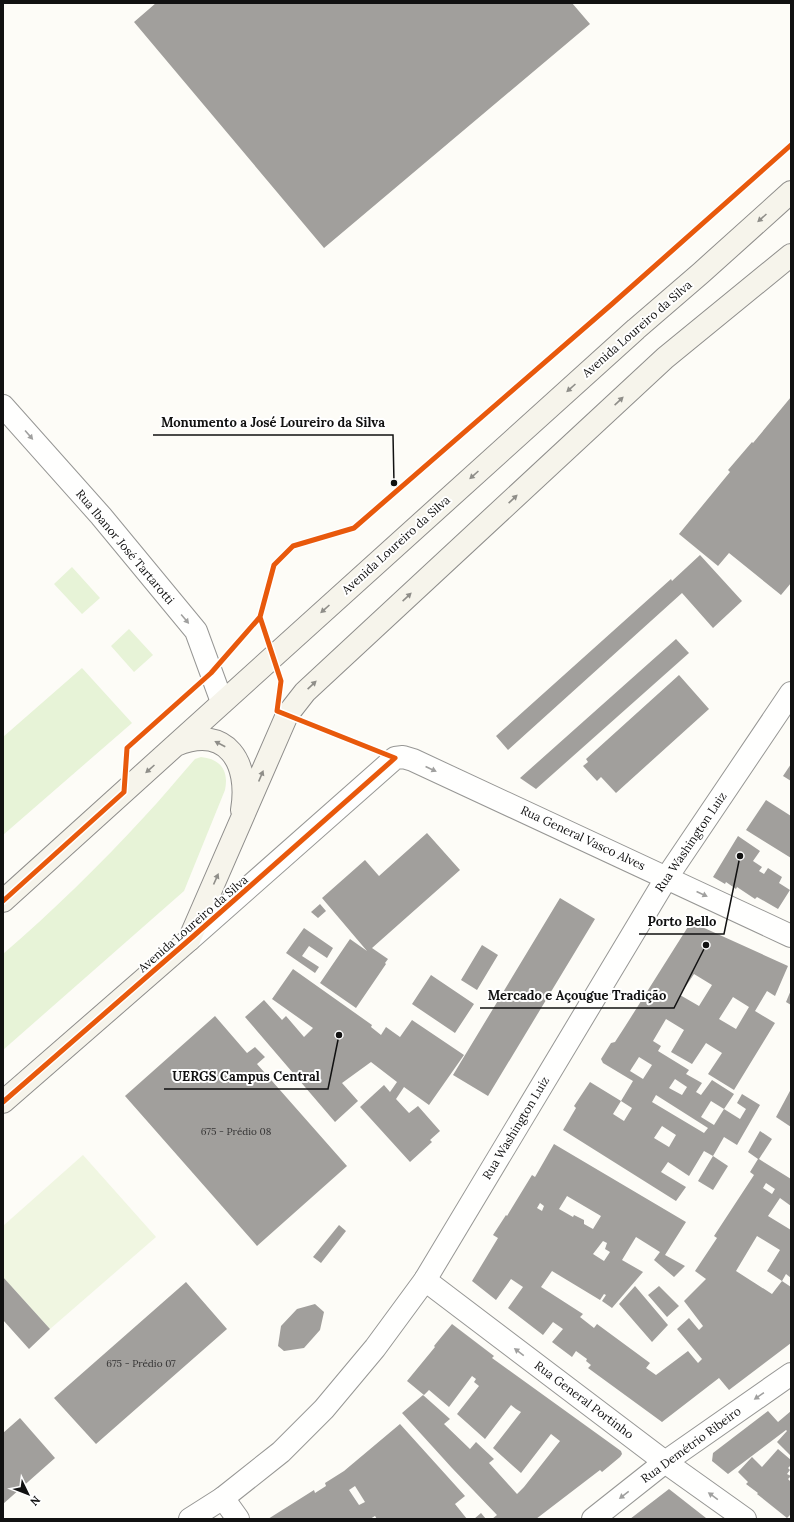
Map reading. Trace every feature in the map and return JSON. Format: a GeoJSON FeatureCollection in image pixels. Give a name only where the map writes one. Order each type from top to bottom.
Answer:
{"type":"FeatureCollection","features":[{"type":"Feature","properties":{"kind":"main road","name":"Avenida Loureiro da Silva"},"geometry":{"type":"LineString","coordinates":[[3,901],[636,329],[791,192]]}},
{"type":"Feature","properties":{"kind":"main road","name":"Avenida Loureiro da Silva"},"geometry":{"type":"LineString","coordinates":[[3,1102],[189,940],[287,715],[305,692],[665,358],[791,255]]}},
{"type":"Feature","properties":{"kind":"main road"},"geometry":{"type":"LineString","coordinates":[[176,745],[189,740],[203,738],[217,741],[229,749],[238,760],[242,773],[244,798],[240,825]]}},
{"type":"Feature","properties":{"kind":"street","name":"Rua Ibanor José Tartarotti"},"geometry":{"type":"LineString","coordinates":[[3,406],[101,516],[196,631],[222,702]]}},
{"type":"Feature","properties":{"kind":"street","name":"Rua Washington Luiz"},"geometry":{"type":"LineString","coordinates":[[190,1519],[223,1498],[281,1452],[324,1409],[375,1348],[425,1280],[667,877],[791,693]]}},
{"type":"Feature","properties":{"kind":"street","name":"Rua General Vasco Alves"},"geometry":{"type":"LineString","coordinates":[[395,758],[403,757],[414,760],[791,936]]}},
{"type":"Feature","properties":{"kind":"street","name":"Avenida Loureiro da Silva"},"geometry":{"type":"LineString","coordinates":[[189,940],[395,758]]}},
{"type":"Feature","properties":{"kind":"street","name":"Rua General Portinho"},"geometry":{"type":"LineString","coordinates":[[425,1280],[665,1462],[745,1519]]}},
{"type":"Feature","properties":{"kind":"street","name":"Rua Demétrio Ribeiro"},"geometry":{"type":"LineString","coordinates":[[593,1519],[665,1462],[791,1374]]}},
{"type":"Feature","properties":{"kind":"street"},"geometry":{"type":"LineString","coordinates":[[223,1498],[238,1519]]}},
{"type":"Feature","properties":{"kind":"green space"},"geometry":{"type":"Polygon","coordinates":[[[72,567],[100,598],[82,614],[54,584],[72,567]]]}},
{"type":"Feature","properties":{"kind":"green space"},"geometry":{"type":"Polygon","coordinates":[[[129,629],[153,655],[134,672],[111,646],[129,629]]]}},
{"type":"Feature","properties":{"kind":"green space"},"geometry":{"type":"Polygon","coordinates":[[[82,668],[132,723],[3,835],[3,737],[82,668]]]}},
{"type":"Feature","properties":{"kind":"green space"},"geometry":{"type":"Polygon","coordinates":[[[201,757],[214,760],[222,767],[226,777],[226,783],[225,790],[184,891],[3,1050],[3,954],[93,870],[151,809],[195,759],[201,757]]]}},
{"type":"Feature","properties":{"kind":"green space"},"geometry":{"type":"Polygon","coordinates":[[[83,1155],[156,1237],[50,1329],[3,1277],[3,1226],[83,1155]]]}},
{"type":"Feature","properties":{"kind":"building"},"geometry":{"type":"Polygon","coordinates":[[[156,3],[572,3],[590,24],[324,248],[134,22],[156,3]]]}},
{"type":"Feature","properties":{"kind":"building"},"geometry":{"type":"Polygon","coordinates":[[[791,397],[791,583],[781,595],[729,553],[718,566],[679,534],[730,472],[728,470],[752,442],[753,443],[791,397]]]}},
{"type":"Feature","properties":{"kind":"building"},"geometry":{"type":"Polygon","coordinates":[[[700,555],[742,601],[713,628],[682,593],[508,750],[496,736],[671,579],[672,581],[700,555]]]}},
{"type":"Feature","properties":{"kind":"building"},"geometry":{"type":"Polygon","coordinates":[[[676,639],[689,653],[536,789],[520,778],[676,639]]]}},
{"type":"Feature","properties":{"kind":"building"},"geometry":{"type":"Polygon","coordinates":[[[679,675],[709,709],[616,793],[601,777],[597,781],[583,766],[588,762],[586,759],[679,675]]]}},
{"type":"Feature","properties":{"kind":"building"},"geometry":{"type":"Polygon","coordinates":[[[791,764],[791,781],[783,776],[791,764]]]}},
{"type":"Feature","properties":{"kind":"building"},"geometry":{"type":"Polygon","coordinates":[[[766,800],[791,816],[791,858],[746,830],[766,800]]]}},
{"type":"Feature","properties":{"kind":"building"},"geometry":{"type":"Polygon","coordinates":[[[427,833],[460,870],[372,948],[388,959],[356,1008],[320,983],[350,939],[367,951],[322,898],[365,860],[379,876],[427,833]]]}},
{"type":"Feature","properties":{"kind":"building"},"geometry":{"type":"Polygon","coordinates":[[[738,836],[760,851],[753,861],[762,867],[759,871],[764,874],[768,868],[782,877],[779,883],[790,890],[778,909],[757,897],[755,899],[737,887],[736,889],[726,882],[725,884],[713,877],[738,836]]]}},
{"type":"Feature","properties":{"kind":"building"},"geometry":{"type":"Polygon","coordinates":[[[560,898],[595,919],[488,1096],[453,1075],[560,898]]]}},
{"type":"Feature","properties":{"kind":"building"},"geometry":{"type":"Polygon","coordinates":[[[320,904],[326,911],[318,918],[311,912],[320,904]]]}},
{"type":"Feature","properties":{"kind":"building"},"geometry":{"type":"Polygon","coordinates":[[[691,922],[788,966],[775,996],[767,991],[755,1011],[775,1023],[734,1090],[708,1074],[722,1053],[706,1043],[692,1064],[671,1052],[684,1030],[666,1019],[653,1041],[661,1046],[658,1051],[689,1070],[686,1074],[702,1083],[696,1092],[701,1095],[712,1080],[734,1094],[724,1109],[740,1119],[746,1109],[737,1103],[742,1094],[760,1105],[737,1145],[724,1137],[713,1156],[704,1151],[689,1176],[668,1162],[661,1172],[686,1187],[676,1201],[563,1130],[576,1108],[574,1106],[590,1082],[621,1101],[633,1081],[603,1063],[601,1059],[611,1043],[615,1042],[691,922]],[[694,974],[680,995],[699,1006],[712,985],[694,974]],[[733,997],[719,1019],[736,1029],[749,1007],[733,997]],[[639,1057],[630,1071],[643,1079],[652,1065],[639,1057]],[[675,1079],[669,1088],[682,1095],[687,1087],[675,1079]],[[656,1095],[652,1102],[704,1133],[708,1128],[656,1095]],[[621,1101],[613,1114],[624,1121],[632,1108],[621,1101]],[[711,1101],[701,1117],[714,1125],[724,1109],[711,1101]],[[662,1126],[654,1138],[669,1147],[676,1135],[662,1126]]]}},
{"type":"Feature","properties":{"kind":"building"},"geometry":{"type":"Polygon","coordinates":[[[304,928],[333,948],[327,958],[309,946],[302,956],[319,967],[315,973],[286,953],[304,928]]]}},
{"type":"Feature","properties":{"kind":"building"},"geometry":{"type":"Polygon","coordinates":[[[482,945],[498,955],[477,990],[461,980],[482,945]]]}},
{"type":"Feature","properties":{"kind":"building"},"geometry":{"type":"Polygon","coordinates":[[[293,969],[372,1025],[371,1027],[381,1035],[386,1027],[400,1037],[412,1020],[464,1055],[429,1105],[404,1087],[396,1099],[409,1113],[418,1106],[440,1131],[430,1140],[432,1142],[410,1162],[360,1107],[384,1085],[390,1092],[397,1082],[371,1062],[342,1083],[358,1101],[335,1122],[245,1017],[264,1000],[282,1020],[286,1016],[304,1037],[313,1028],[272,999],[293,969]]]}},
{"type":"Feature","properties":{"kind":"building"},"geometry":{"type":"Polygon","coordinates":[[[431,975],[474,1004],[455,1033],[412,1004],[431,975]]]}},
{"type":"Feature","properties":{"kind":"building"},"geometry":{"type":"Polygon","coordinates":[[[791,990],[791,1005],[786,1002],[791,990]]]}},
{"type":"Feature","properties":{"kind":"building"},"geometry":{"type":"Polygon","coordinates":[[[215,1016],[247,1053],[255,1047],[265,1057],[257,1064],[347,1166],[257,1246],[125,1096],[215,1016]]]}},
{"type":"Feature","properties":{"kind":"building"},"geometry":{"type":"Polygon","coordinates":[[[791,1089],[791,1127],[776,1117],[791,1089]]]}},
{"type":"Feature","properties":{"kind":"building"},"geometry":{"type":"Polygon","coordinates":[[[760,1131],[772,1139],[759,1159],[791,1179],[791,1206],[780,1198],[768,1216],[791,1230],[791,1278],[786,1274],[782,1281],[791,1287],[791,1343],[729,1390],[719,1378],[662,1422],[588,1368],[591,1365],[586,1361],[587,1359],[576,1351],[572,1357],[552,1342],[563,1329],[553,1322],[543,1335],[508,1308],[523,1287],[511,1279],[496,1300],[472,1281],[498,1238],[493,1235],[506,1215],[507,1216],[532,1175],[535,1177],[554,1144],[686,1222],[665,1255],[685,1266],[674,1277],[654,1260],[660,1252],[636,1237],[622,1260],[643,1272],[612,1308],[602,1301],[606,1295],[604,1294],[600,1300],[552,1271],[541,1287],[583,1314],[580,1317],[594,1328],[597,1324],[650,1363],[646,1368],[656,1375],[688,1351],[698,1363],[702,1359],[677,1329],[689,1318],[699,1330],[703,1326],[684,1301],[706,1279],[695,1271],[717,1238],[714,1236],[754,1175],[750,1172],[758,1159],[748,1152],[760,1131]],[[766,1183],[763,1188],[772,1194],[775,1189],[766,1183]],[[567,1196],[559,1209],[573,1217],[574,1215],[584,1220],[584,1224],[593,1229],[601,1216],[567,1196]],[[540,1203],[537,1208],[542,1211],[544,1206],[540,1203]],[[757,1236],[736,1271],[772,1294],[782,1281],[767,1271],[780,1250],[757,1236]],[[603,1241],[593,1254],[604,1261],[610,1252],[605,1249],[607,1243],[603,1241]]]}},
{"type":"Feature","properties":{"kind":"building"},"geometry":{"type":"Polygon","coordinates":[[[713,1156],[728,1166],[713,1190],[698,1181],[713,1156]]]}},
{"type":"Feature","properties":{"kind":"building"},"geometry":{"type":"Polygon","coordinates":[[[339,1225],[346,1231],[321,1263],[313,1257],[339,1225]]]}},
{"type":"Feature","properties":{"kind":"building"},"geometry":{"type":"Polygon","coordinates":[[[3,1277],[50,1329],[29,1349],[3,1320],[3,1277]]]}},
{"type":"Feature","properties":{"kind":"building"},"geometry":{"type":"Polygon","coordinates":[[[186,1282],[227,1329],[96,1444],[54,1398],[186,1282]]]}},
{"type":"Feature","properties":{"kind":"building"},"geometry":{"type":"Polygon","coordinates":[[[635,1286],[668,1325],[652,1342],[619,1304],[635,1286]]]}},
{"type":"Feature","properties":{"kind":"building"},"geometry":{"type":"Polygon","coordinates":[[[659,1286],[679,1306],[667,1317],[648,1295],[659,1286]]]}},
{"type":"Feature","properties":{"kind":"building"},"geometry":{"type":"Polygon","coordinates":[[[315,1304],[324,1312],[320,1330],[304,1348],[284,1351],[278,1346],[281,1326],[297,1309],[315,1304]]]}},
{"type":"Feature","properties":{"kind":"building"},"geometry":{"type":"Polygon","coordinates":[[[452,1324],[494,1356],[492,1358],[621,1451],[622,1454],[620,1457],[602,1472],[600,1470],[536,1519],[492,1519],[497,1515],[402,1413],[423,1395],[450,1419],[444,1424],[470,1449],[476,1442],[494,1459],[489,1463],[517,1494],[560,1441],[551,1434],[521,1473],[493,1448],[521,1412],[511,1405],[485,1439],[457,1414],[479,1386],[474,1382],[476,1379],[472,1376],[449,1407],[429,1390],[424,1395],[407,1381],[452,1324]]]}},
{"type":"Feature","properties":{"kind":"building"},"geometry":{"type":"Polygon","coordinates":[[[768,1411],[778,1422],[791,1411],[790,1455],[777,1442],[787,1431],[786,1430],[728,1474],[712,1461],[713,1453],[768,1411]]]}},
{"type":"Feature","properties":{"kind":"building"},"geometry":{"type":"Polygon","coordinates":[[[20,1418],[55,1458],[3,1504],[3,1433],[20,1418]]]}},
{"type":"Feature","properties":{"kind":"building"},"geometry":{"type":"Polygon","coordinates":[[[400,1424],[465,1496],[455,1504],[467,1519],[377,1519],[375,1516],[370,1519],[268,1519],[314,1490],[315,1493],[326,1486],[325,1483],[344,1471],[400,1424]],[[355,1486],[349,1490],[359,1505],[365,1502],[355,1486]]]}},
{"type":"Feature","properties":{"kind":"building"},"geometry":{"type":"Polygon","coordinates":[[[778,1449],[791,1460],[791,1465],[788,1468],[790,1470],[787,1474],[791,1476],[788,1479],[791,1482],[791,1514],[787,1518],[746,1484],[748,1482],[738,1472],[752,1457],[762,1467],[778,1449]]]}},
{"type":"Feature","properties":{"kind":"building"},"geometry":{"type":"Polygon","coordinates":[[[669,1489],[706,1518],[630,1519],[669,1489]]]}},
{"type":"Feature","properties":{"kind":"building"},"geometry":{"type":"Polygon","coordinates":[[[481,1513],[486,1519],[474,1519],[481,1513]]]}},
{"type":"Feature","properties":{"kind":"cycle path"},"geometry":{"type":"LineString","coordinates":[[3,901],[124,792],[127,748],[211,673],[260,617],[274,565],[293,546],[354,528],[612,304],[791,145]]}},
{"type":"Feature","properties":{"kind":"cycle path"},"geometry":{"type":"LineString","coordinates":[[3,1102],[395,758],[277,711],[281,681],[260,617]]}},
{"type":"Feature","properties":{"kind":"place","name":"Monumento a José Loureiro da Silva"},"geometry":{"type":"Point","coordinates":[394,483]}},
{"type":"Feature","properties":{"kind":"place","name":"Porto Bello"},"geometry":{"type":"Point","coordinates":[740,856]}},
{"type":"Feature","properties":{"kind":"place","name":"Mercado e Açougue Tradição"},"geometry":{"type":"Point","coordinates":[706,945]}},
{"type":"Feature","properties":{"kind":"place","name":"UERGS Campus Central"},"geometry":{"type":"Point","coordinates":[339,1035]}}]}
